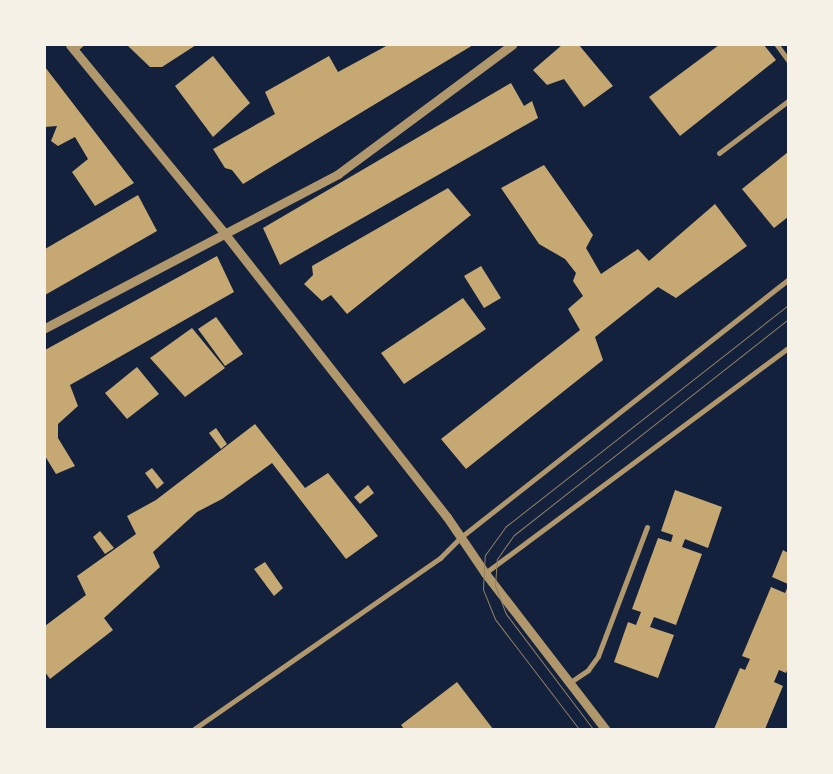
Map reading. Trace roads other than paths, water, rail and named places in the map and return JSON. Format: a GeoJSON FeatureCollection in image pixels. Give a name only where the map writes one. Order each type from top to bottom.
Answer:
{"type":"FeatureCollection","features":[{"type":"Feature","properties":{"kind":"street"},"geometry":{"type":"LineString","coordinates":[[45,328],[338,174],[512,45]]}},
{"type":"Feature","properties":{"kind":"street"},"geometry":{"type":"LineString","coordinates":[[778,45],[788,60]]}},
{"type":"Feature","properties":{"kind":"street"},"geometry":{"type":"LineString","coordinates":[[76,47],[225,234],[461,538],[485,573],[605,729]]}},
{"type":"Feature","properties":{"kind":"street"},"geometry":{"type":"LineString","coordinates":[[719,153],[788,101]]}},
{"type":"Feature","properties":{"kind":"street"},"geometry":{"type":"LineString","coordinates":[[194,729],[440,558],[461,538],[788,280]]}},
{"type":"Feature","properties":{"kind":"street"},"geometry":{"type":"LineString","coordinates":[[485,573],[788,348]]}},
{"type":"Feature","properties":{"kind":"street"},"geometry":{"type":"LineString","coordinates":[[570,683],[588,670],[598,656],[647,527]]}},
{"type":"Feature","properties":{"kind":"tram line"},"geometry":{"type":"LineString","coordinates":[[579,729],[495,619],[483,589],[485,555],[505,527],[788,305]]}},
{"type":"Feature","properties":{"kind":"tram line"},"geometry":{"type":"LineString","coordinates":[[593,729],[506,614],[495,586],[497,559],[514,535],[788,319]]}}]}
